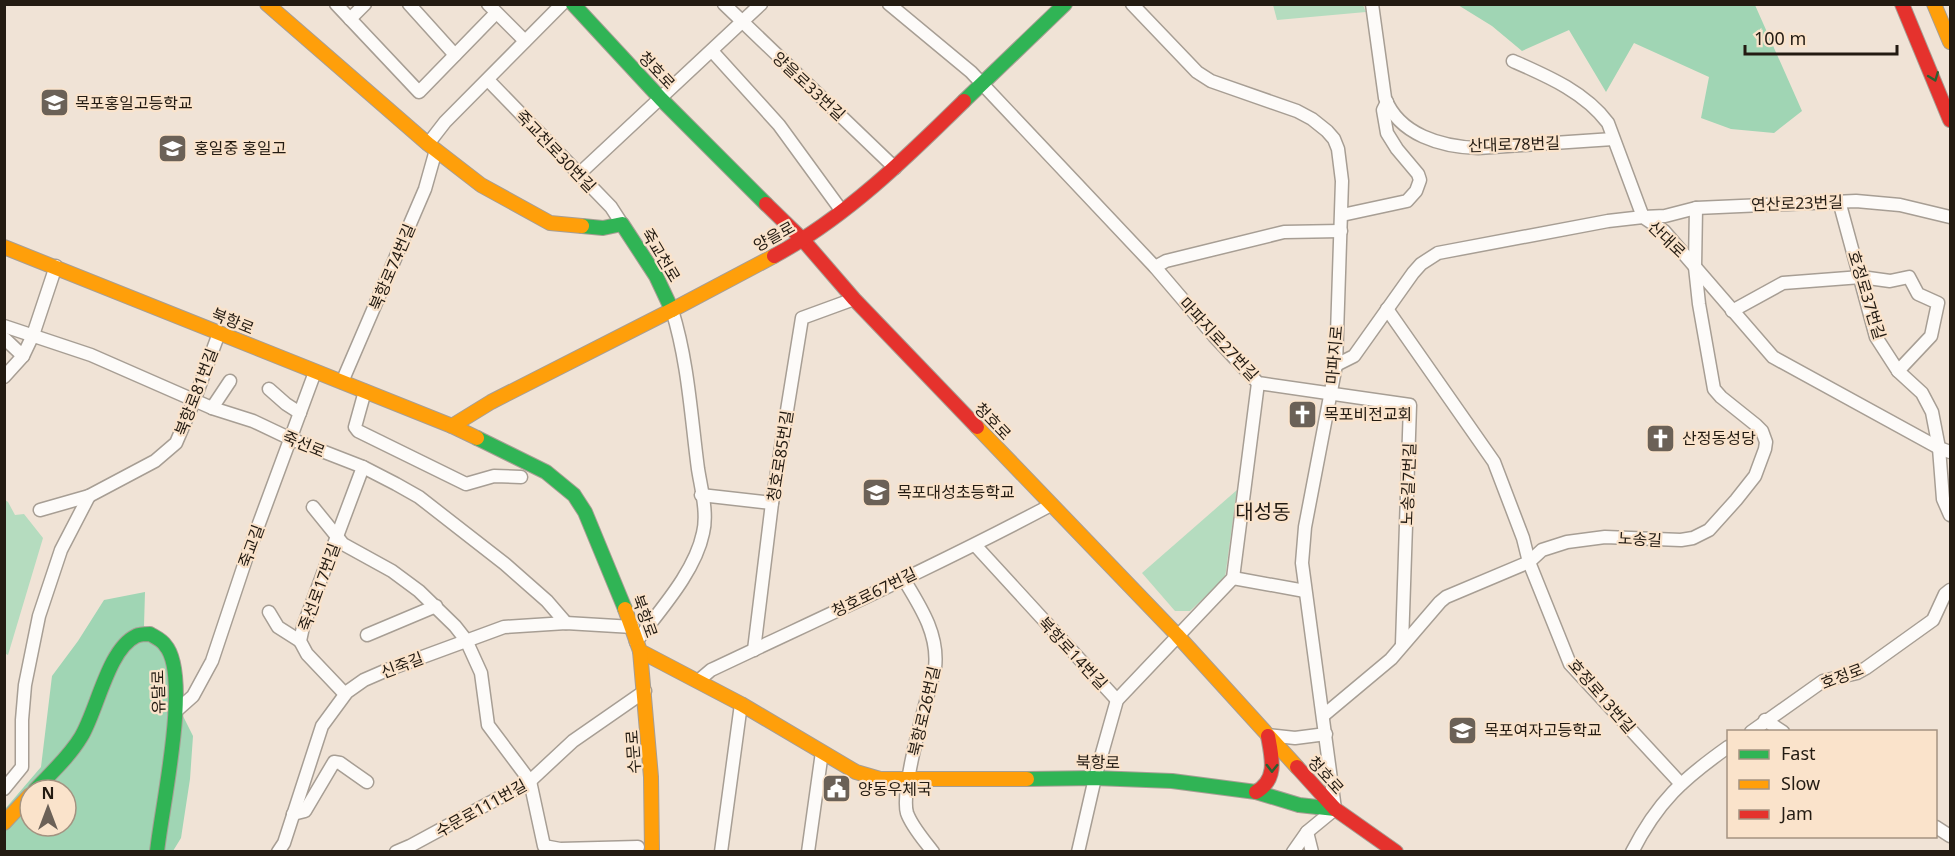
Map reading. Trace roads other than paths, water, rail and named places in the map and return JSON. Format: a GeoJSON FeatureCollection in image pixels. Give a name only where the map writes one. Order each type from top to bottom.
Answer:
{"type":"FeatureCollection","features":[{"type":"Feature","properties":{"kind":"street"},"geometry":{"type":"LineString","coordinates":[[336,4],[419,92],[455,55],[492,9],[525,41]]}},
{"type":"Feature","properties":{"kind":"street"},"geometry":{"type":"LineString","coordinates":[[350,19],[365,4]]}},
{"type":"Feature","properties":{"kind":"street"},"geometry":{"type":"LineString","coordinates":[[409,4],[455,55]]}},
{"type":"Feature","properties":{"kind":"street"},"geometry":{"type":"LineString","coordinates":[[432,147],[445,122],[562,4]]}},
{"type":"Feature","properties":{"kind":"street","name":"청호로"},"geometry":{"type":"LineString","coordinates":[[573,4],[661,99],[803,240],[854,299],[1177,635],[1335,809],[1378,845],[1396,852]]}},
{"type":"Feature","properties":{"kind":"street","name":"양을로33번길"},"geometry":{"type":"LineString","coordinates":[[724,4],[895,168]]}},
{"type":"Feature","properties":{"kind":"street"},"geometry":{"type":"LineString","coordinates":[[579,174],[760,4]]}},
{"type":"Feature","properties":{"kind":"street","name":"마파지로27번길"},"geometry":{"type":"LineString","coordinates":[[889,4],[982,83],[1155,267],[1258,383],[1330,393]]}},
{"type":"Feature","properties":{"kind":"street","name":"양을로"},"geometry":{"type":"LineString","coordinates":[[452,426],[491,402],[803,240],[895,168],[1065,4]]}},
{"type":"Feature","properties":{"kind":"street","name":"마파지로"},"geometry":{"type":"LineString","coordinates":[[1132,4],[1187,63],[1211,81],[1297,111],[1312,119],[1327,131],[1338,149],[1341,161],[1342,215],[1336,365],[1305,527],[1302,563],[1335,809]]}},
{"type":"Feature","properties":{"kind":"street","name":"산대로78번길"},"geometry":{"type":"LineString","coordinates":[[1372,4],[1387,102],[1402,124],[1417,135],[1469,148],[1613,139]]}},
{"type":"Feature","properties":{"kind":"street"},"geometry":{"type":"LineString","coordinates":[[1902,4],[1950,120]]}},
{"type":"Feature","properties":{"kind":"street"},"geometry":{"type":"LineString","coordinates":[[1934,4],[1950,42]]}},
{"type":"Feature","properties":{"kind":"street","name":"죽교천로"},"geometry":{"type":"LineString","coordinates":[[276,7],[432,147],[481,184],[550,223],[603,228],[622,224],[661,284],[682,343],[702,495],[704,531],[696,554],[679,584],[638,646]]}},
{"type":"Feature","properties":{"kind":"street"},"geometry":{"type":"LineString","coordinates":[[712,51],[779,125],[841,210]]}},
{"type":"Feature","properties":{"kind":"street"},"geometry":{"type":"LineString","coordinates":[[1513,61],[1561,84],[1591,104],[1608,123],[1643,217]]}},
{"type":"Feature","properties":{"kind":"street","name":"죽교천로30번길"},"geometry":{"type":"LineString","coordinates":[[488,80],[610,207],[622,224]]}},
{"type":"Feature","properties":{"kind":"street"},"geometry":{"type":"LineString","coordinates":[[1342,215],[1407,201],[1416,191],[1420,180],[1418,174],[1387,133],[1383,110],[1387,102]]}},
{"type":"Feature","properties":{"kind":"street","name":"북항로74번길"},"geometry":{"type":"LineString","coordinates":[[342,382],[425,189],[432,147]]}},
{"type":"Feature","properties":{"kind":"street","name":"연산로23번길"},"geometry":{"type":"LineString","coordinates":[[1643,217],[1665,216],[1696,208],[1839,201],[1885,203],[1950,217]]}},
{"type":"Feature","properties":{"kind":"street","name":"호정로37번길"},"geometry":{"type":"LineString","coordinates":[[1839,201],[1876,337],[1898,371],[1922,393],[1932,412],[1944,450],[1943,499],[1950,515]]}},
{"type":"Feature","properties":{"kind":"street","name":"노송길"},"geometry":{"type":"LineString","coordinates":[[1324,715],[1391,659],[1433,607],[1446,597],[1529,562],[1542,550],[1584,540],[1624,537],[1670,541],[1693,538],[1709,530],[1718,522],[1755,476],[1766,449],[1764,436],[1756,425],[1714,389],[1695,267],[1696,208]]}},
{"type":"Feature","properties":{"kind":"street","name":"산대로"},"geometry":{"type":"LineString","coordinates":[[1336,365],[1354,356],[1421,264],[1438,253],[1608,221],[1643,217],[1664,231],[1773,357],[1944,450]]}},
{"type":"Feature","properties":{"kind":"street"},"geometry":{"type":"LineString","coordinates":[[1155,267],[1166,261],[1284,232],[1341,231]]}},
{"type":"Feature","properties":{"kind":"street","name":"북항로"},"geometry":{"type":"LineString","coordinates":[[4,247],[452,426],[534,465],[574,495],[590,521],[633,627],[638,646],[856,772],[880,779],[908,780],[1095,778],[1172,781],[1256,792],[1299,805],[1335,809]]}},
{"type":"Feature","properties":{"kind":"street"},"geometry":{"type":"LineString","coordinates":[[4,377],[23,356],[33,335],[56,266]]}},
{"type":"Feature","properties":{"kind":"street"},"geometry":{"type":"LineString","coordinates":[[1732,311],[1783,283],[1861,277],[1890,281],[1909,277],[1918,294],[1938,303],[1931,336],[1898,371]]}},
{"type":"Feature","properties":{"kind":"street","name":"청호로85번길"},"geometry":{"type":"LineString","coordinates":[[754,650],[772,503],[802,318],[854,299]]}},
{"type":"Feature","properties":{"kind":"street","name":"호정로13번길"},"geometry":{"type":"LineString","coordinates":[[1387,309],[1494,462],[1523,538],[1529,562],[1570,664],[1681,784]]}},
{"type":"Feature","properties":{"kind":"street","name":"죽선로"},"geometry":{"type":"LineString","coordinates":[[4,326],[91,354],[194,401],[254,421],[291,439],[363,467],[419,497],[505,564],[547,601],[566,624]]}},
{"type":"Feature","properties":{"kind":"street","name":"북항로81번길"},"geometry":{"type":"LineString","coordinates":[[40,510],[89,496],[155,461],[176,443],[219,333]]}},
{"type":"Feature","properties":{"kind":"street"},"geometry":{"type":"LineString","coordinates":[[4,338],[23,356]]}},
{"type":"Feature","properties":{"kind":"street","name":"죽교길"},"geometry":{"type":"LineString","coordinates":[[175,712],[194,696],[212,661],[247,556],[315,372]]}},
{"type":"Feature","properties":{"kind":"street"},"geometry":{"type":"LineString","coordinates":[[212,408],[230,381]]}},
{"type":"Feature","properties":{"kind":"street"},"geometry":{"type":"LineString","coordinates":[[1117,700],[1233,578],[1258,383]]}},
{"type":"Feature","properties":{"kind":"street"},"geometry":{"type":"LineString","coordinates":[[270,389],[300,413]]}},
{"type":"Feature","properties":{"kind":"street"},"geometry":{"type":"LineString","coordinates":[[365,391],[356,427],[358,431],[466,484],[494,476],[521,477]]}},
{"type":"Feature","properties":{"kind":"street","name":"노송길7번길"},"geometry":{"type":"LineString","coordinates":[[1330,393],[1410,405],[1402,644]]}},
{"type":"Feature","properties":{"kind":"street","name":"죽선로17번길"},"geometry":{"type":"LineString","coordinates":[[345,694],[307,654],[300,641],[303,627],[363,467]]}},
{"type":"Feature","properties":{"kind":"street"},"geometry":{"type":"LineString","coordinates":[[702,495],[772,503]]}},
{"type":"Feature","properties":{"kind":"street"},"geometry":{"type":"LineString","coordinates":[[4,789],[22,767],[25,685],[41,609],[61,550],[89,496]]}},
{"type":"Feature","properties":{"kind":"street","name":"청호로67번길"},"geometry":{"type":"LineString","coordinates":[[698,681],[711,670],[975,545],[1051,505]]}},
{"type":"Feature","properties":{"kind":"street"},"geometry":{"type":"LineString","coordinates":[[313,507],[343,544],[392,571],[419,591],[436,606],[466,640],[481,674],[488,724],[531,781],[544,846],[560,849],[644,849]]}},
{"type":"Feature","properties":{"kind":"street","name":"북항로14번길"},"geometry":{"type":"LineString","coordinates":[[975,545],[1117,700],[1095,778],[1078,852]]}},
{"type":"Feature","properties":{"kind":"street","name":"북항로26번길"},"geometry":{"type":"LineString","coordinates":[[903,578],[927,620],[936,658],[908,780],[907,813],[933,852]]}},
{"type":"Feature","properties":{"kind":"street"},"geometry":{"type":"LineString","coordinates":[[1233,578],[1305,591]]}},
{"type":"Feature","properties":{"kind":"street","name":"호정로"},"geometry":{"type":"LineString","coordinates":[[1753,730],[1823,681],[1857,673],[1933,621],[1945,594],[1950,590]]}},
{"type":"Feature","properties":{"kind":"street"},"geometry":{"type":"LineString","coordinates":[[368,635],[436,606]]}},
{"type":"Feature","properties":{"kind":"street"},"geometry":{"type":"LineString","coordinates":[[268,612],[278,627],[300,641]]}},
{"type":"Feature","properties":{"kind":"street","name":"신죽길"},"geometry":{"type":"LineString","coordinates":[[278,852],[284,843],[322,726],[345,694],[364,680],[504,627],[566,624],[633,627]]}},
{"type":"Feature","properties":{"kind":"street","name":"유달로"},"geometry":{"type":"LineString","coordinates":[[46,778],[82,737],[114,659],[123,646],[136,637],[153,634],[165,642],[174,661],[176,677],[175,732],[157,852]]}},
{"type":"Feature","properties":{"kind":"street","name":"수문로"},"geometry":{"type":"LineString","coordinates":[[638,646],[645,691],[651,777],[644,849]]}},
{"type":"Feature","properties":{"kind":"street","name":"수문로111번길"},"geometry":{"type":"LineString","coordinates":[[396,852],[531,781],[573,741],[645,691]]}},
{"type":"Feature","properties":{"kind":"street"},"geometry":{"type":"LineString","coordinates":[[721,852],[741,704]]}},
{"type":"Feature","properties":{"kind":"street"},"geometry":{"type":"LineString","coordinates":[[1765,720],[1780,730]]}},
{"type":"Feature","properties":{"kind":"street"},"geometry":{"type":"LineString","coordinates":[[1256,792],[1266,787],[1272,778],[1273,761],[1268,735],[1295,738],[1326,734]]}},
{"type":"Feature","properties":{"kind":"street"},"geometry":{"type":"LineString","coordinates":[[1632,852],[1653,814],[1695,771],[1727,748]]}},
{"type":"Feature","properties":{"kind":"street"},"geometry":{"type":"LineString","coordinates":[[808,852],[822,752]]}},
{"type":"Feature","properties":{"kind":"street"},"geometry":{"type":"LineString","coordinates":[[293,814],[305,811],[334,762],[340,763],[367,782]]}},
{"type":"Feature","properties":{"kind":"street"},"geometry":{"type":"LineString","coordinates":[[4,823],[18,808]]}},
{"type":"Feature","properties":{"kind":"street"},"geometry":{"type":"LineString","coordinates":[[1293,852],[1307,832],[1335,809]]}},
{"type":"Feature","properties":{"kind":"street"},"geometry":{"type":"LineString","coordinates":[[1937,828],[1950,836]]}},
{"type":"Feature","properties":{"kind":"street"},"geometry":{"type":"LineString","coordinates":[[1307,832],[1312,852]]}},
{"type":"Feature","properties":{"kind":"place","name":"목포홍일고등학교"},"geometry":{"type":"Point","coordinates":[54,103]}},
{"type":"Feature","properties":{"kind":"place","name":"홍일중 홍일고"},"geometry":{"type":"Point","coordinates":[173,148]}},
{"type":"Feature","properties":{"kind":"place","name":"목포비전교회"},"geometry":{"type":"Point","coordinates":[1303,414]}},
{"type":"Feature","properties":{"kind":"place","name":"산정동성당"},"geometry":{"type":"Point","coordinates":[1661,438]}},
{"type":"Feature","properties":{"kind":"place","name":"목포대성초등학교"},"geometry":{"type":"Point","coordinates":[876,492]}},
{"type":"Feature","properties":{"kind":"place","name":"목포여자고등학교"},"geometry":{"type":"Point","coordinates":[1463,730]}},
{"type":"Feature","properties":{"kind":"place","name":"양동우체국"},"geometry":{"type":"Point","coordinates":[837,789]}},
{"type":"Feature","properties":{"kind":"district","name":"대성동"},"geometry":{"type":"Point","coordinates":[1263,511]}}]}
